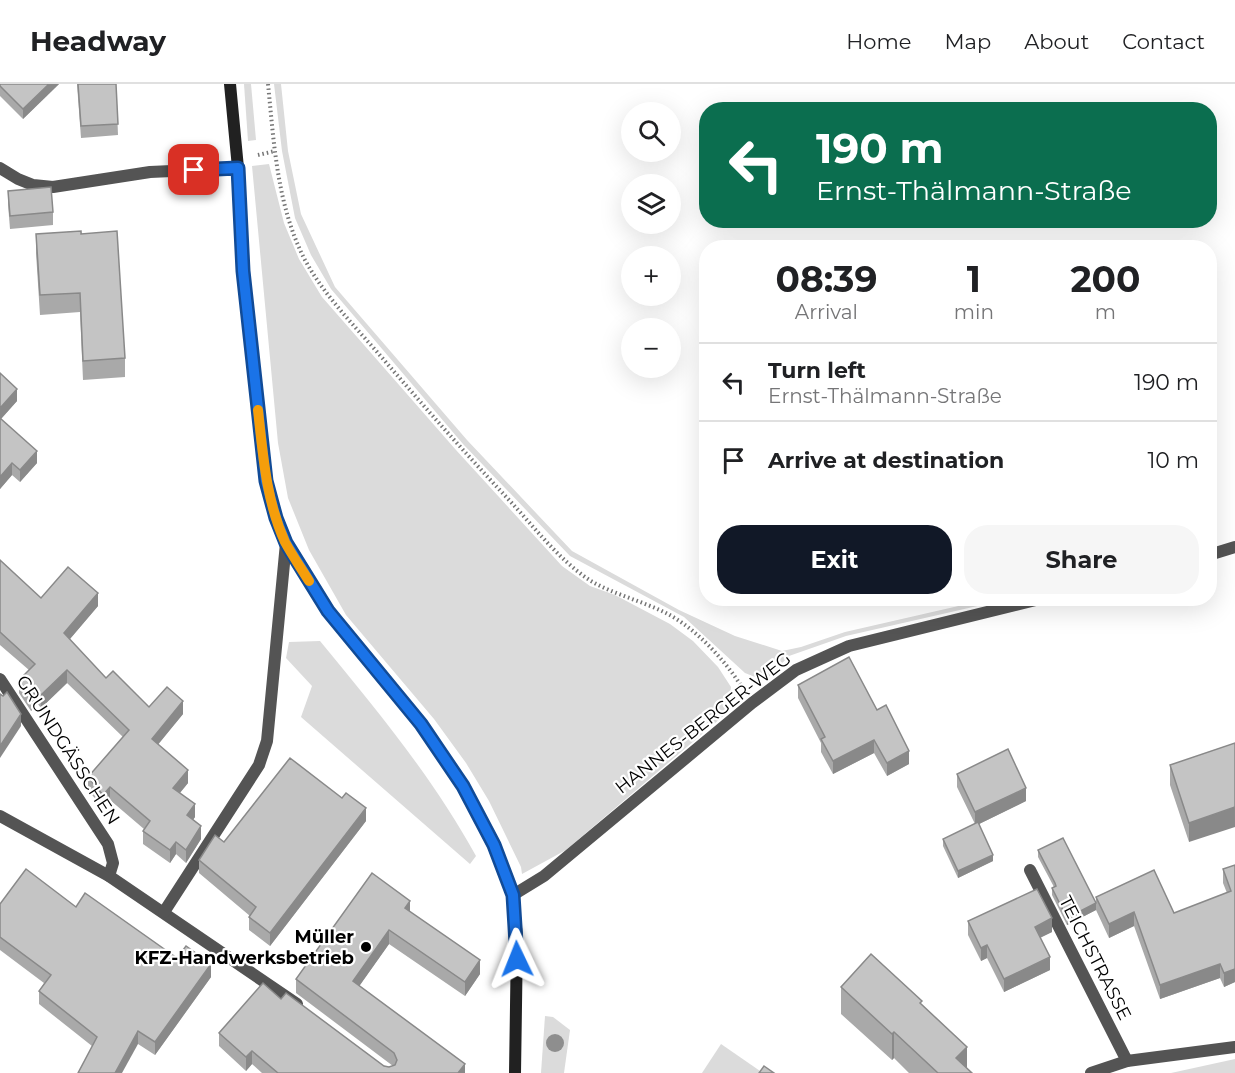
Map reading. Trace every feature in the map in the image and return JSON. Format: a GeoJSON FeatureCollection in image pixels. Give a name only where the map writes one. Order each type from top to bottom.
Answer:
{"type":"FeatureCollection","features":[{"type":"Feature","properties":{"kind":"street"},"geometry":{"type":"LineString","coordinates":[[230,84],[238,168],[243,271],[266,481],[276,518],[286,543],[328,611],[421,724],[463,786],[494,845],[513,895],[516,938],[515,1073]]}},
{"type":"Feature","properties":{"kind":"street"},"geometry":{"type":"LineString","coordinates":[[0,168],[33,185],[53,187],[150,172],[238,168]]}},
{"type":"Feature","properties":{"kind":"street"},"geometry":{"type":"LineString","coordinates":[[164,912],[259,765],[267,741],[286,543]]}},
{"type":"Feature","properties":{"kind":"street"},"geometry":{"type":"LineString","coordinates":[[1217,553],[1235,547]]}},
{"type":"Feature","properties":{"kind":"street","name":"HANNES-BERGER-WEG"},"geometry":{"type":"LineString","coordinates":[[513,895],[543,876],[752,703],[796,670],[849,646],[1012,606]]}},
{"type":"Feature","properties":{"kind":"street","name":"GRUNDGÄSSCHEN"},"geometry":{"type":"LineString","coordinates":[[0,679],[108,844],[113,863],[109,876]]}},
{"type":"Feature","properties":{"kind":"street"},"geometry":{"type":"LineString","coordinates":[[0,816],[109,876],[270,984],[306,1011]]}},
{"type":"Feature","properties":{"kind":"street","name":"TEICHSTRASSE"},"geometry":{"type":"LineString","coordinates":[[1030,870],[1127,1061]]}},
{"type":"Feature","properties":{"kind":"street"},"geometry":{"type":"LineString","coordinates":[[1091,1073],[1127,1061],[1235,1047]]}},
{"type":"Feature","properties":{"kind":"path"},"geometry":{"type":"LineString","coordinates":[[268,84],[275,151],[287,211],[305,260],[326,293],[459,447],[565,559],[591,581],[667,614],[688,627],[723,662],[752,703]]}},
{"type":"Feature","properties":{"kind":"shaded area"},"geometry":{"type":"Polygon","coordinates":[[[244,84],[251,84],[256,140],[248,141],[244,84]]]}},
{"type":"Feature","properties":{"kind":"shaded area"},"geometry":{"type":"Polygon","coordinates":[[[274,84],[281,84],[288,151],[301,214],[335,287],[467,440],[572,551],[679,610],[735,636],[782,651],[845,632],[958,606],[977,606],[846,636],[789,656],[765,681],[745,673],[684,617],[570,556],[463,444],[331,289],[311,255],[295,218],[282,151],[274,84]]]}},
{"type":"Feature","properties":{"kind":"shaded area"},"geometry":{"type":"Polygon","coordinates":[[[269,164],[284,223],[299,259],[322,297],[456,450],[562,566],[590,586],[615,595],[670,624],[693,641],[718,667],[731,687],[728,712],[566,850],[522,874],[521,867],[489,801],[466,763],[434,719],[346,615],[309,550],[288,498],[278,443],[252,166],[269,164]]]}},
{"type":"Feature","properties":{"kind":"shaded area"},"geometry":{"type":"Polygon","coordinates":[[[320,641],[383,719],[442,799],[476,856],[470,864],[301,717],[312,686],[286,658],[289,642],[320,641]]]}},
{"type":"Feature","properties":{"kind":"shaded area"},"geometry":{"type":"Polygon","coordinates":[[[545,1016],[553,1017],[570,1030],[564,1073],[541,1073],[545,1016]]]}},
{"type":"Feature","properties":{"kind":"shaded area"},"geometry":{"type":"Polygon","coordinates":[[[721,1044],[763,1073],[702,1073],[721,1044]]]}},
{"type":"Feature","properties":{"kind":"shaded area"},"geometry":{"type":"Polygon","coordinates":[[[1235,1059],[1235,1073],[1171,1073],[1235,1059]]]}},
{"type":"Feature","properties":{"kind":"building"},"geometry":{"type":"Polygon","coordinates":[[[0,84],[49,84],[23,109],[0,84]]]}},
{"type":"Feature","properties":{"kind":"building"},"geometry":{"type":"Polygon","coordinates":[[[78,84],[116,84],[118,124],[81,126],[78,84]]]}},
{"type":"Feature","properties":{"kind":"building"},"geometry":{"type":"Polygon","coordinates":[[[51,187],[53,212],[10,216],[8,191],[51,187]]]}},
{"type":"Feature","properties":{"kind":"building"},"geometry":{"type":"Polygon","coordinates":[[[81,231],[81,234],[117,231],[125,358],[83,361],[80,293],[40,295],[36,234],[81,231]]]}},
{"type":"Feature","properties":{"kind":"building"},"geometry":{"type":"Polygon","coordinates":[[[0,373],[17,389],[0,408],[0,373]]]}},
{"type":"Feature","properties":{"kind":"building"},"geometry":{"type":"Polygon","coordinates":[[[0,418],[37,451],[20,470],[12,463],[0,477],[0,418]]]}},
{"type":"Feature","properties":{"kind":"building"},"geometry":{"type":"Polygon","coordinates":[[[0,560],[41,598],[68,567],[98,593],[64,633],[106,678],[113,671],[149,707],[167,687],[183,701],[152,739],[188,770],[173,788],[195,804],[187,815],[201,826],[186,850],[176,842],[170,850],[143,831],[150,821],[110,787],[103,795],[88,777],[129,730],[67,670],[41,695],[37,690],[31,698],[19,680],[35,664],[0,632],[0,560]]]}},
{"type":"Feature","properties":{"kind":"building"},"geometry":{"type":"Polygon","coordinates":[[[849,657],[877,710],[886,705],[909,751],[887,763],[874,740],[833,761],[821,739],[825,737],[798,685],[849,657]]]}},
{"type":"Feature","properties":{"kind":"building"},"geometry":{"type":"Polygon","coordinates":[[[7,692],[21,714],[0,746],[0,694],[3,696],[7,692]]]}},
{"type":"Feature","properties":{"kind":"building"},"geometry":{"type":"Polygon","coordinates":[[[1235,743],[1235,807],[1189,823],[1170,765],[1235,743]]]}},
{"type":"Feature","properties":{"kind":"building"},"geometry":{"type":"Polygon","coordinates":[[[1008,749],[1026,788],[975,812],[957,774],[1008,749]]]}},
{"type":"Feature","properties":{"kind":"building"},"geometry":{"type":"Polygon","coordinates":[[[290,758],[342,798],[346,793],[366,808],[270,933],[249,917],[256,907],[199,860],[215,835],[224,842],[290,758]]]}},
{"type":"Feature","properties":{"kind":"building"},"geometry":{"type":"Polygon","coordinates":[[[978,822],[993,855],[958,871],[943,839],[978,822]]]}},
{"type":"Feature","properties":{"kind":"building"},"geometry":{"type":"Polygon","coordinates":[[[1063,838],[1096,903],[1067,918],[1052,888],[1056,886],[1055,883],[1038,850],[1063,838]]]}},
{"type":"Feature","properties":{"kind":"building"},"geometry":{"type":"Polygon","coordinates":[[[1235,865],[1235,969],[1224,973],[1220,964],[1160,985],[1134,912],[1109,924],[1096,897],[1154,870],[1174,913],[1231,891],[1223,869],[1235,865]]]}},
{"type":"Feature","properties":{"kind":"building"},"geometry":{"type":"Polygon","coordinates":[[[26,869],[76,907],[85,893],[177,958],[186,946],[211,964],[155,1042],[138,1031],[115,1073],[78,1073],[97,1037],[39,991],[51,975],[0,937],[0,904],[26,869]]]}},
{"type":"Feature","properties":{"kind":"building"},"geometry":{"type":"Polygon","coordinates":[[[372,873],[410,901],[405,908],[480,960],[465,982],[389,930],[353,981],[465,1064],[458,1073],[278,1073],[252,1051],[246,1057],[219,1033],[263,983],[281,999],[286,993],[384,1066],[395,1065],[397,1060],[394,1053],[296,979],[372,873]]]}},
{"type":"Feature","properties":{"kind":"building"},"geometry":{"type":"Polygon","coordinates":[[[1037,889],[1052,918],[1035,927],[1050,957],[1004,979],[987,945],[981,948],[968,921],[1037,889]]]}},
{"type":"Feature","properties":{"kind":"building"},"geometry":{"type":"Polygon","coordinates":[[[871,954],[967,1047],[956,1058],[972,1073],[938,1073],[841,987],[871,954]]]}},
{"type":"Feature","properties":{"kind":"building"},"geometry":{"type":"Polygon","coordinates":[[[764,1066],[774,1073],[759,1073],[764,1066]]]}},
{"type":"Feature","properties":{"kind":"slow traffic"},"geometry":{"type":"LineString","coordinates":[[258,410],[266,481],[276,518],[286,543],[309,581]]}},
{"type":"Feature","properties":{"kind":"place","name":"Müller KFZ-Handwerksbetrieb"},"geometry":{"type":"Point","coordinates":[366,947]}},
{"type":"Feature","properties":{"kind":"route"},"geometry":{"type":"LineString","coordinates":[[194,170],[238,168],[243,271],[266,481],[276,518],[286,543],[328,611],[421,724],[463,786],[494,845],[513,895],[517,959]]}}]}
